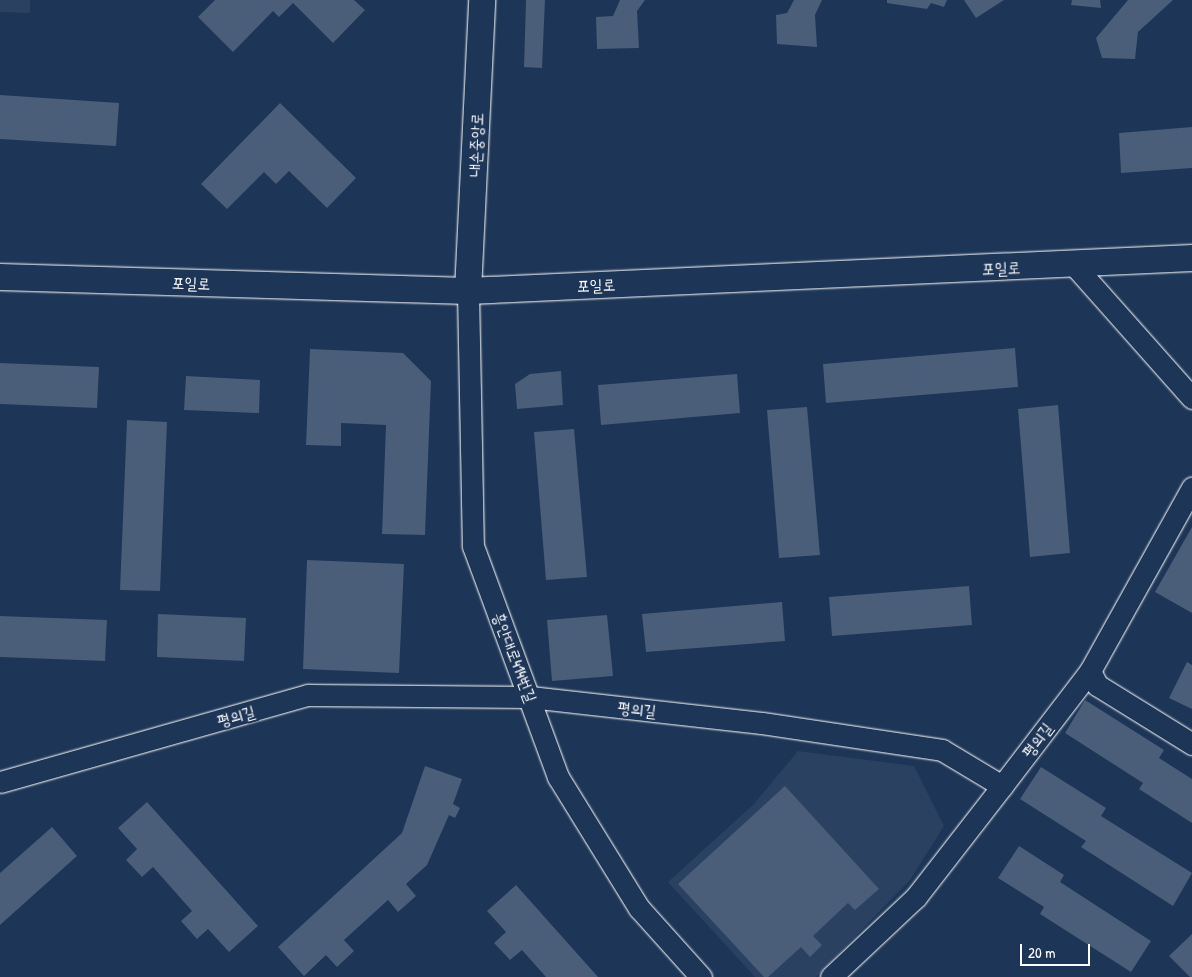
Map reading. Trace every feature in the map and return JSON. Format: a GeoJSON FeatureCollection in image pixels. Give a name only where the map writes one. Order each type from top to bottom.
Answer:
{"type":"FeatureCollection","features":[{"type":"Feature","properties":{"kind":"street","name":"내손중앙로"},"geometry":{"type":"LineString","coordinates":[[468,291],[482,0]]}},
{"type":"Feature","properties":{"kind":"street","name":"포일로"},"geometry":{"type":"LineString","coordinates":[[0,277],[468,291],[1074,265],[1192,258]]}},
{"type":"Feature","properties":{"kind":"street"},"geometry":{"type":"LineString","coordinates":[[1074,265],[1192,398]]}},
{"type":"Feature","properties":{"kind":"street","name":"흥안대로414번길"},"geometry":{"type":"LineString","coordinates":[[468,291],[473,546],[558,777],[638,908],[701,977]]}},
{"type":"Feature","properties":{"kind":"street","name":"평의길"},"geometry":{"type":"LineString","coordinates":[[0,782],[308,695],[530,697],[762,723],[942,750],[1002,786],[1090,671],[1192,488]]}},
{"type":"Feature","properties":{"kind":"street"},"geometry":{"type":"LineString","coordinates":[[1090,671],[1097,685],[1192,744]]}},
{"type":"Feature","properties":{"kind":"street"},"geometry":{"type":"LineString","coordinates":[[831,977],[916,898],[1002,786]]}},
{"type":"Feature","properties":{"kind":"shaded area"},"geometry":{"type":"Polygon","coordinates":[[[0,0],[30,0],[30,13],[0,12],[0,0]]]}},
{"type":"Feature","properties":{"kind":"shaded area"},"geometry":{"type":"Polygon","coordinates":[[[798,751],[914,766],[944,826],[910,880],[816,977],[755,977],[668,882],[754,804],[798,751]]]}},
{"type":"Feature","properties":{"kind":"building"},"geometry":{"type":"Polygon","coordinates":[[[215,0],[354,0],[365,10],[333,43],[293,3],[279,17],[273,11],[233,52],[198,17],[215,0]]]}},
{"type":"Feature","properties":{"kind":"building"},"geometry":{"type":"Polygon","coordinates":[[[526,0],[545,0],[542,68],[524,67],[526,0]]]}},
{"type":"Feature","properties":{"kind":"building"},"geometry":{"type":"Polygon","coordinates":[[[620,0],[645,0],[637,11],[639,48],[597,49],[596,17],[613,16],[620,0]]]}},
{"type":"Feature","properties":{"kind":"building"},"geometry":{"type":"Polygon","coordinates":[[[794,0],[822,0],[815,15],[817,47],[777,44],[776,15],[787,13],[794,0]]]}},
{"type":"Feature","properties":{"kind":"building"},"geometry":{"type":"Polygon","coordinates":[[[887,0],[947,0],[944,7],[931,3],[927,9],[887,3],[887,0]]]}},
{"type":"Feature","properties":{"kind":"building"},"geometry":{"type":"Polygon","coordinates":[[[964,0],[1004,0],[976,18],[964,0]]]}},
{"type":"Feature","properties":{"kind":"building"},"geometry":{"type":"Polygon","coordinates":[[[1072,0],[1100,0],[1101,8],[1071,5],[1072,0]]]}},
{"type":"Feature","properties":{"kind":"building"},"geometry":{"type":"Polygon","coordinates":[[[1128,0],[1173,0],[1138,32],[1135,59],[1102,58],[1096,38],[1128,0]]]}},
{"type":"Feature","properties":{"kind":"building"},"geometry":{"type":"Polygon","coordinates":[[[0,95],[119,103],[116,146],[0,139],[0,95]]]}},
{"type":"Feature","properties":{"kind":"building"},"geometry":{"type":"Polygon","coordinates":[[[280,103],[356,178],[327,208],[289,171],[276,184],[264,172],[227,209],[201,184],[280,103]]]}},
{"type":"Feature","properties":{"kind":"building"},"geometry":{"type":"Polygon","coordinates":[[[1192,127],[1192,168],[1121,173],[1119,133],[1192,127]]]}},
{"type":"Feature","properties":{"kind":"building"},"geometry":{"type":"Polygon","coordinates":[[[1015,348],[1018,387],[826,403],[823,364],[1015,348]]]}},
{"type":"Feature","properties":{"kind":"building"},"geometry":{"type":"Polygon","coordinates":[[[310,349],[403,353],[431,381],[425,535],[382,534],[386,425],[341,423],[341,446],[306,445],[310,349]]]}},
{"type":"Feature","properties":{"kind":"building"},"geometry":{"type":"Polygon","coordinates":[[[0,363],[99,367],[97,408],[0,404],[0,363]]]}},
{"type":"Feature","properties":{"kind":"building"},"geometry":{"type":"Polygon","coordinates":[[[561,371],[563,405],[517,409],[515,384],[530,374],[561,371]]]}},
{"type":"Feature","properties":{"kind":"building"},"geometry":{"type":"Polygon","coordinates":[[[737,374],[740,413],[601,425],[598,385],[737,374]]]}},
{"type":"Feature","properties":{"kind":"building"},"geometry":{"type":"Polygon","coordinates":[[[186,376],[260,380],[259,413],[184,410],[186,376]]]}},
{"type":"Feature","properties":{"kind":"building"},"geometry":{"type":"Polygon","coordinates":[[[1058,405],[1070,553],[1030,557],[1018,409],[1058,405]]]}},
{"type":"Feature","properties":{"kind":"building"},"geometry":{"type":"Polygon","coordinates":[[[807,407],[820,555],[779,558],[767,410],[807,407]]]}},
{"type":"Feature","properties":{"kind":"building"},"geometry":{"type":"Polygon","coordinates":[[[127,420],[167,422],[160,591],[120,590],[127,420]]]}},
{"type":"Feature","properties":{"kind":"building"},"geometry":{"type":"Polygon","coordinates":[[[574,429],[587,577],[546,580],[534,432],[574,429]]]}},
{"type":"Feature","properties":{"kind":"building"},"geometry":{"type":"Polygon","coordinates":[[[1192,527],[1192,613],[1155,592],[1192,527]]]}},
{"type":"Feature","properties":{"kind":"building"},"geometry":{"type":"Polygon","coordinates":[[[307,560],[404,564],[399,673],[303,669],[307,560]]]}},
{"type":"Feature","properties":{"kind":"building"},"geometry":{"type":"Polygon","coordinates":[[[969,586],[972,625],[832,636],[829,597],[969,586]]]}},
{"type":"Feature","properties":{"kind":"building"},"geometry":{"type":"Polygon","coordinates":[[[782,602],[785,641],[646,652],[642,614],[782,602]]]}},
{"type":"Feature","properties":{"kind":"building"},"geometry":{"type":"Polygon","coordinates":[[[158,614],[246,618],[244,661],[157,657],[158,614]]]}},
{"type":"Feature","properties":{"kind":"building"},"geometry":{"type":"Polygon","coordinates":[[[607,615],[613,676],[552,681],[547,620],[607,615]]]}},
{"type":"Feature","properties":{"kind":"building"},"geometry":{"type":"Polygon","coordinates":[[[0,616],[107,620],[105,661],[0,657],[0,616]]]}},
{"type":"Feature","properties":{"kind":"building"},"geometry":{"type":"Polygon","coordinates":[[[1187,662],[1192,665],[1192,709],[1169,698],[1187,662]]]}},
{"type":"Feature","properties":{"kind":"building"},"geometry":{"type":"Polygon","coordinates":[[[1085,700],[1164,750],[1159,758],[1192,779],[1192,823],[1139,789],[1143,783],[1065,733],[1085,700]]]}},
{"type":"Feature","properties":{"kind":"building"},"geometry":{"type":"Polygon","coordinates":[[[425,766],[462,779],[453,804],[460,808],[455,818],[449,815],[427,865],[406,884],[416,896],[398,912],[388,900],[344,940],[354,951],[337,967],[326,955],[304,976],[278,947],[402,833],[425,766]]]}},
{"type":"Feature","properties":{"kind":"building"},"geometry":{"type":"Polygon","coordinates":[[[1041,767],[1106,808],[1101,816],[1192,873],[1173,906],[1081,847],[1086,841],[1020,799],[1041,767]]]}},
{"type":"Feature","properties":{"kind":"building"},"geometry":{"type":"Polygon","coordinates":[[[785,786],[879,889],[855,910],[848,903],[813,936],[822,945],[810,957],[801,947],[768,977],[764,977],[678,884],[785,786]]]}},
{"type":"Feature","properties":{"kind":"building"},"geometry":{"type":"Polygon","coordinates":[[[147,802],[258,926],[229,952],[208,929],[197,939],[181,921],[192,911],[153,867],[142,877],[126,860],[137,849],[118,828],[147,802]]]}},
{"type":"Feature","properties":{"kind":"building"},"geometry":{"type":"Polygon","coordinates":[[[52,827],[77,856],[0,925],[0,873],[52,827]]]}},
{"type":"Feature","properties":{"kind":"building"},"geometry":{"type":"Polygon","coordinates":[[[1019,846],[1064,875],[1060,882],[1151,941],[1131,972],[1040,914],[1044,907],[998,878],[1019,846]]]}},
{"type":"Feature","properties":{"kind":"building"},"geometry":{"type":"Polygon","coordinates":[[[516,885],[598,977],[546,977],[522,950],[510,960],[494,943],[506,932],[487,911],[516,885]]]}},
{"type":"Feature","properties":{"kind":"building"},"geometry":{"type":"Polygon","coordinates":[[[1192,934],[1192,977],[1190,977],[1169,956],[1192,934]]]}}]}
